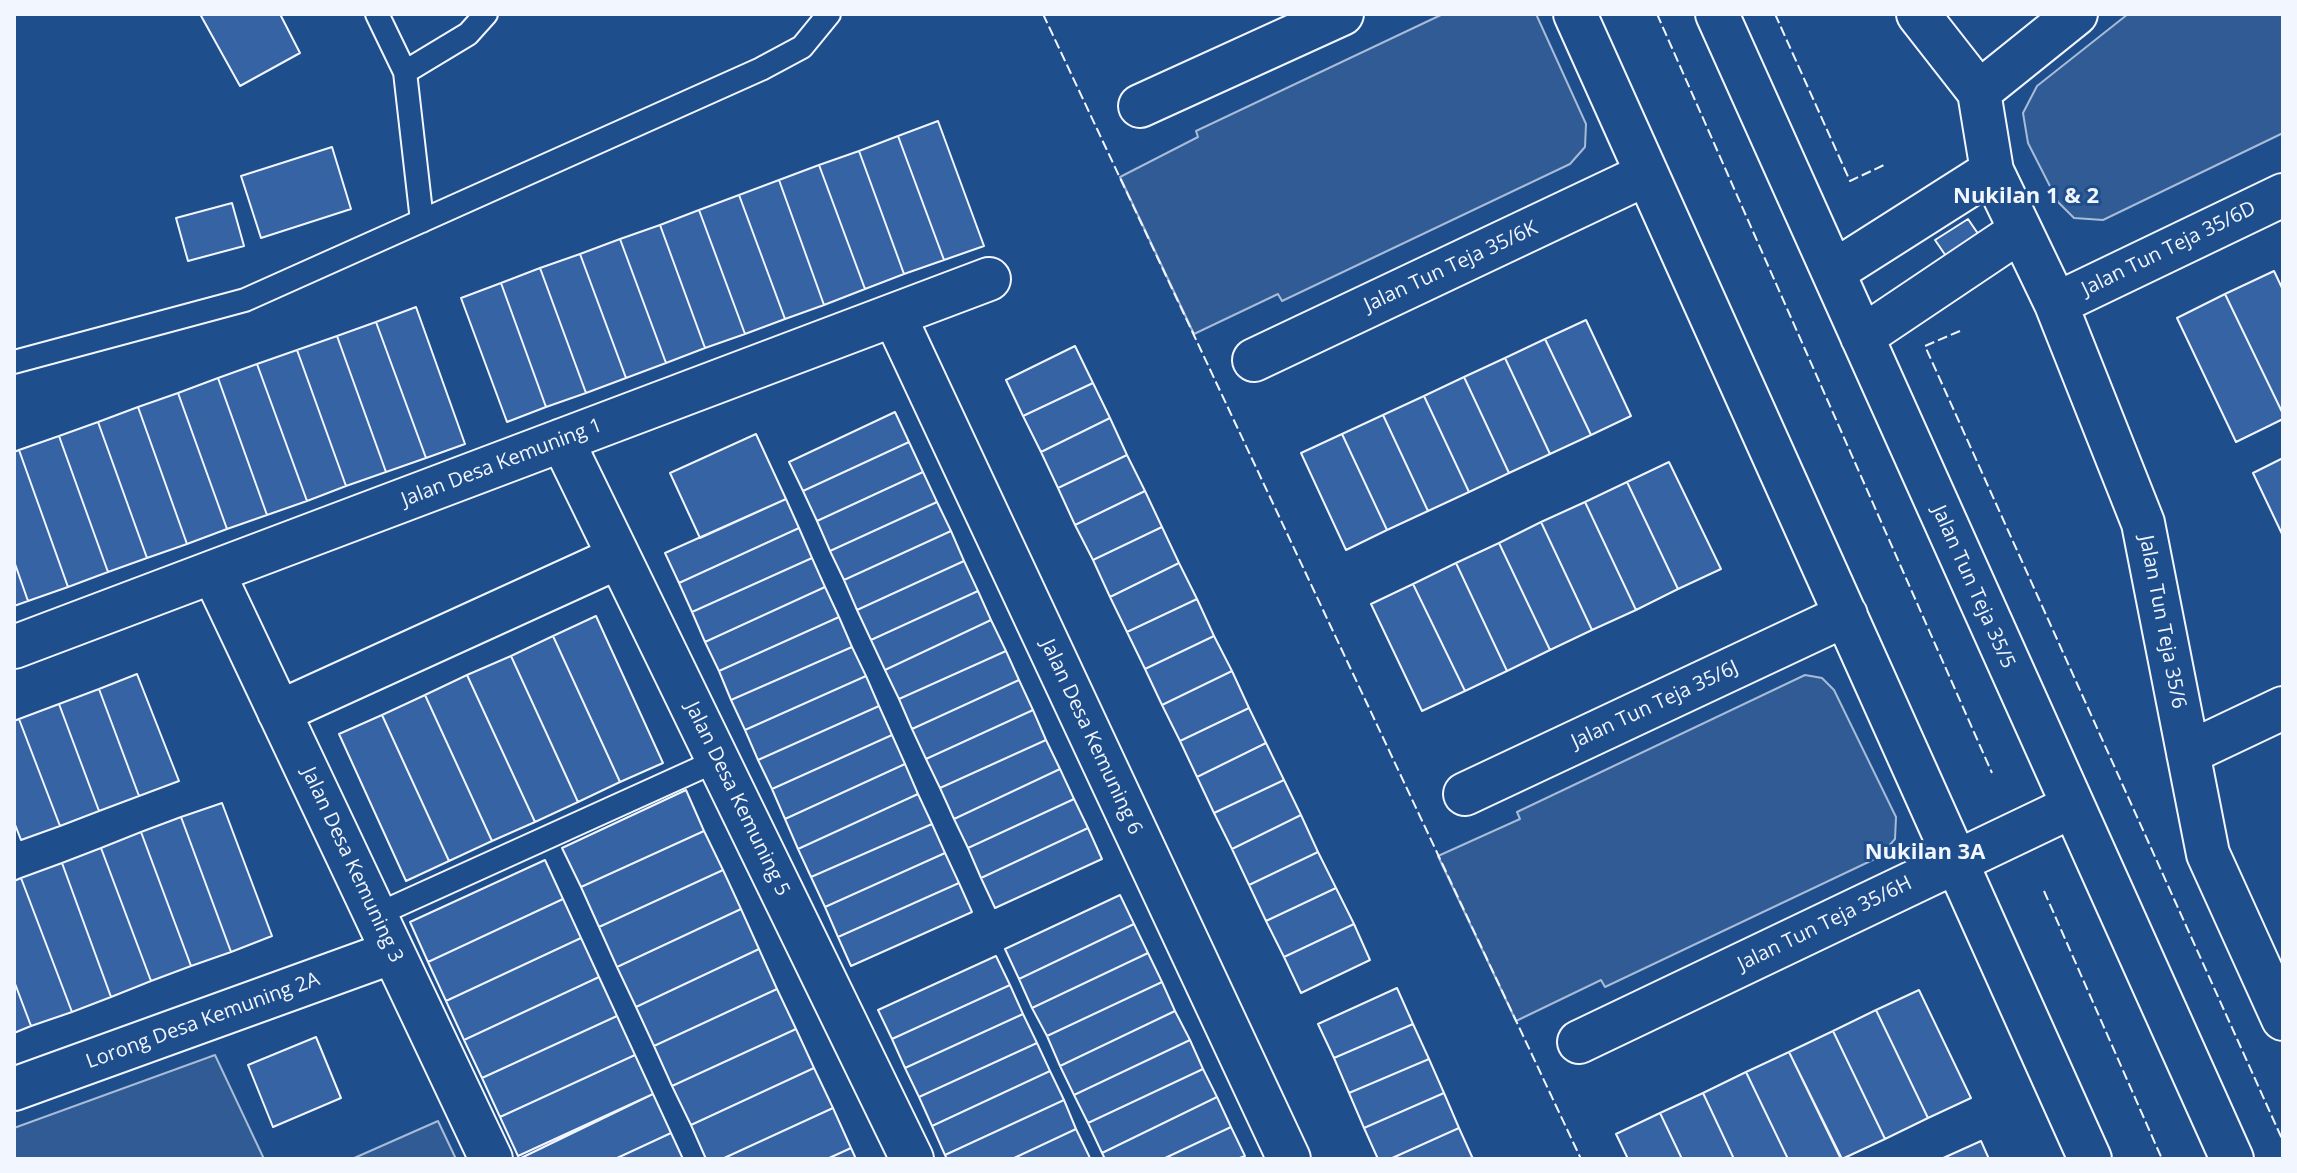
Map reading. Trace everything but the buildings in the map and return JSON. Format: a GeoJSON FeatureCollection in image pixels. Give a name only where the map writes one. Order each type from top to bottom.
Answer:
{"type":"FeatureCollection","features":[{"type":"Feature","properties":{"kind":"street"},"geometry":{"type":"LineString","coordinates":[[1140,106],[1342,14]]}},
{"type":"Feature","properties":{"kind":"street"},"geometry":{"type":"LineString","coordinates":[[1575,14],[2090,1159]]}},
{"type":"Feature","properties":{"kind":"street","name":"Jalan Tun Teja 35/5"},"geometry":{"type":"LineString","coordinates":[[1717,14],[2071,807],[2232,1159]]}},
{"type":"Feature","properties":{"kind":"street","name":"Jalan Tun Teja 35/6"},"geometry":{"type":"LineString","coordinates":[[1918,14],[1979,92],[1992,171],[2056,304],[2143,523],[2208,854],[2283,1019]]}},
{"type":"Feature","properties":{"kind":"street"},"geometry":{"type":"LineString","coordinates":[[1979,92],[2076,14]]}},
{"type":"Feature","properties":{"kind":"street"},"geometry":{"type":"LineString","coordinates":[[1833,272],[1992,171]]}},
{"type":"Feature","properties":{"kind":"street","name":"Jalan Tun Teja 35/6K"},"geometry":{"type":"LineString","coordinates":[[1254,360],[1647,174]]}},
{"type":"Feature","properties":{"kind":"street","name":"Jalan Tun Teja 35/6D"},"geometry":{"type":"LineString","coordinates":[[2056,304],[2283,195]]}},
{"type":"Feature","properties":{"kind":"street"},"geometry":{"type":"LineString","coordinates":[[1862,337],[2020,231]]}},
{"type":"Feature","properties":{"kind":"street","name":"Jalan Desa Kemuning 1"},"geometry":{"type":"LineString","coordinates":[[14,647],[989,279]]}},
{"type":"Feature","properties":{"kind":"street","name":"Jalan Desa Kemuning 6"},"geometry":{"type":"LineString","coordinates":[[894,315],[1289,1159]]}},
{"type":"Feature","properties":{"kind":"street","name":"Jalan Desa Kemuning 5"},"geometry":{"type":"LineString","coordinates":[[562,440],[912,1159]]}},
{"type":"Feature","properties":{"kind":"street"},"geometry":{"type":"LineString","coordinates":[[279,712],[619,557]]}},
{"type":"Feature","properties":{"kind":"street","name":"Jalan Desa Kemuning 3"},"geometry":{"type":"LineString","coordinates":[[213,572],[491,1159]]}},
{"type":"Feature","properties":{"kind":"street","name":"Jalan Tun Teja 35/6J"},"geometry":{"type":"LineString","coordinates":[[1465,794],[1846,615]]}},
{"type":"Feature","properties":{"kind":"street"},"geometry":{"type":"LineString","coordinates":[[2188,753],[2283,708]]}},
{"type":"Feature","properties":{"kind":"street","name":"Jalan Tun Teja 35/6H"},"geometry":{"type":"LineString","coordinates":[[1579,1042],[2071,807]]}},
{"type":"Feature","properties":{"kind":"street","name":"Lorong Desa Kemuning 2A"},"geometry":{"type":"LineString","coordinates":[[14,1089],[384,934]]}},
{"type":"Feature","properties":{"kind":"lane"},"geometry":{"type":"LineString","coordinates":[[377,14],[405,72],[422,221]]}},
{"type":"Feature","properties":{"kind":"lane"},"geometry":{"type":"LineString","coordinates":[[405,72],[468,34],[486,14]]}},
{"type":"Feature","properties":{"kind":"lane"},"geometry":{"type":"LineString","coordinates":[[14,362],[245,300],[761,69],[802,47],[829,14]]}},
{"type":"Feature","properties":{"kind":"lane"},"geometry":{"type":"LineString","coordinates":[[384,934],[718,760]]}},
{"type":"Feature","properties":{"kind":"shaded area"},"geometry":{"type":"Polygon","coordinates":[[[1443,14],[1536,14],[1586,124],[1585,147],[1570,164],[1282,301],[1278,294],[1194,334],[1120,177],[1198,137],[1196,131],[1443,14]]]}},
{"type":"Feature","properties":{"kind":"shaded area"},"geometry":{"type":"Polygon","coordinates":[[[2128,14],[2283,14],[2283,133],[2103,220],[2074,218],[2058,202],[2028,143],[2023,113],[2037,86],[2128,14]]]}},
{"type":"Feature","properties":{"kind":"shaded area"},"geometry":{"type":"Polygon","coordinates":[[[1805,675],[1822,678],[1834,690],[1896,817],[1895,839],[1879,857],[1605,987],[1601,980],[1516,1021],[1438,856],[1520,819],[1517,812],[1805,675]]]}},
{"type":"Feature","properties":{"kind":"shaded area"},"geometry":{"type":"Polygon","coordinates":[[[215,1055],[264,1159],[14,1159],[14,1128],[215,1055]]]}},
{"type":"Feature","properties":{"kind":"shaded area"},"geometry":{"type":"Polygon","coordinates":[[[438,1121],[456,1159],[352,1159],[438,1121]]]}},
{"type":"Feature","properties":{"kind":"fence"},"geometry":{"type":"LineString","coordinates":[[1043,14],[1581,1159]]}},
{"type":"Feature","properties":{"kind":"fence"},"geometry":{"type":"LineString","coordinates":[[1657,14],[1992,773]]}},
{"type":"Feature","properties":{"kind":"fence"},"geometry":{"type":"LineString","coordinates":[[1775,14],[1850,181],[1884,165]]}},
{"type":"Feature","properties":{"kind":"fence"},"geometry":{"type":"LineString","coordinates":[[1960,331],[1925,346],[2283,1141]]}},
{"type":"Feature","properties":{"kind":"fence"},"geometry":{"type":"LineString","coordinates":[[2044,891],[2162,1159]]}},
{"type":"Feature","properties":{"kind":"district","name":"Nukilan 1 & 2"},"geometry":{"type":"Point","coordinates":[2026,197]}},
{"type":"Feature","properties":{"kind":"district","name":"Nukilan 3A"},"geometry":{"type":"Point","coordinates":[1925,853]}}]}
